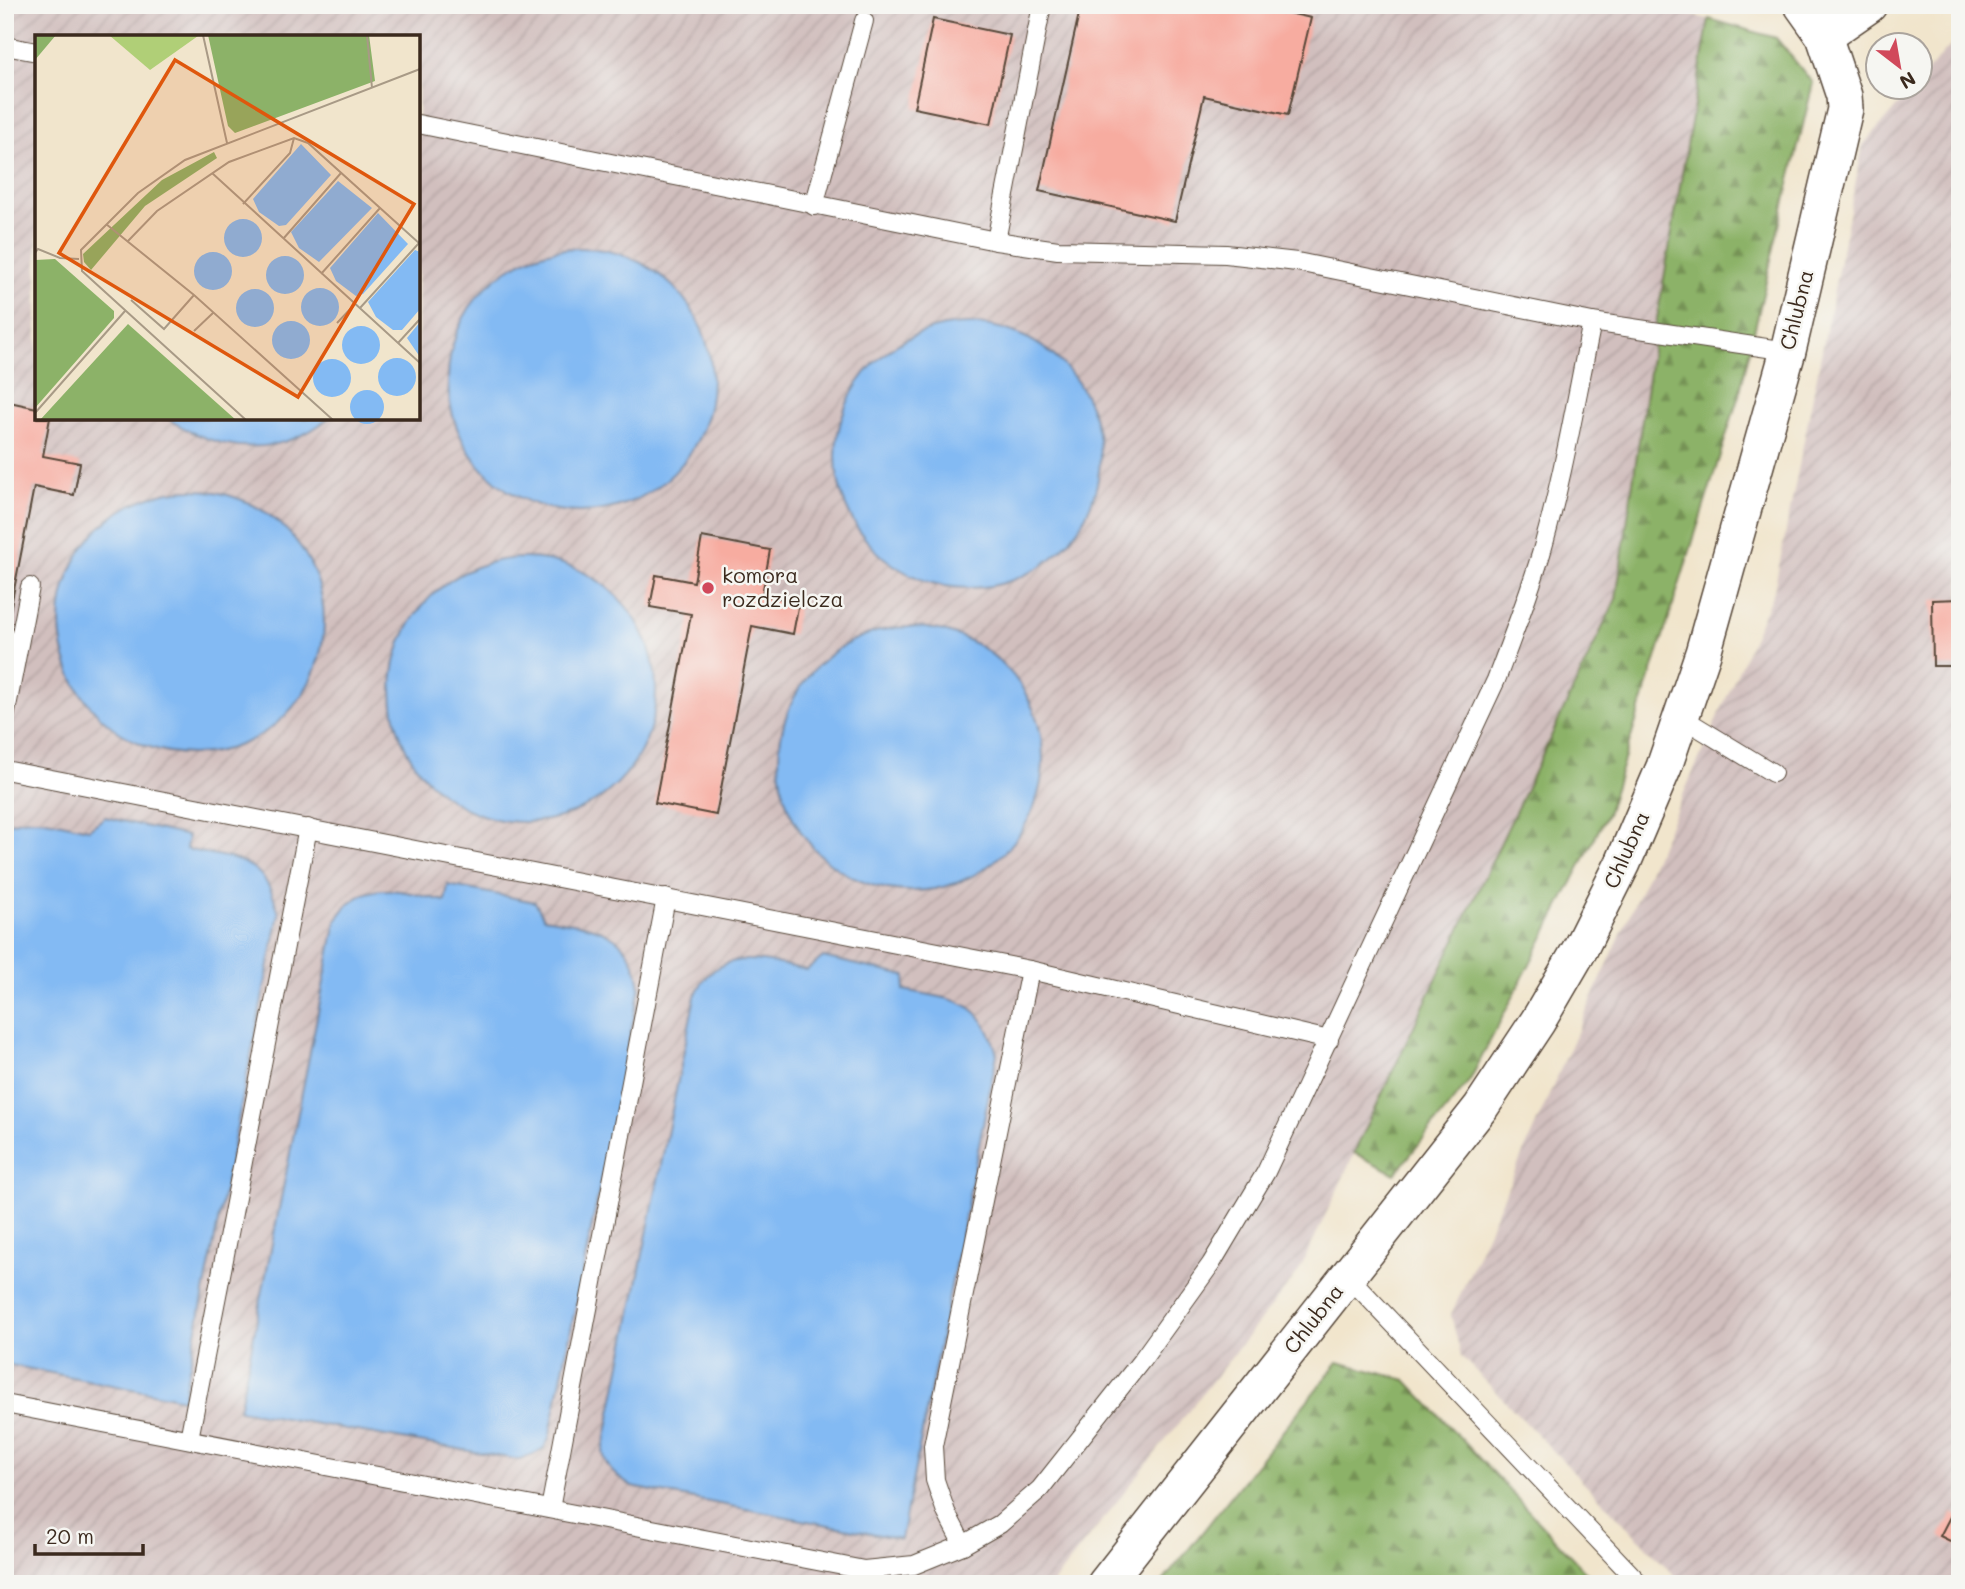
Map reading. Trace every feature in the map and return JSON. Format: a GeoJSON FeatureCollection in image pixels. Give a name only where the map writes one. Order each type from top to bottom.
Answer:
{"type":"FeatureCollection","features":[{"type":"Feature","properties":{"kind":"street","name":"Chlubna"},"geometry":{"type":"LineString","coordinates":[[1105,1584],[1481,1107],[1538,1021],[1580,949],[1623,863],[1664,767],[1703,653],[1788,351],[1845,109],[1844,96],[1824,36],[1802,5]]}},
{"type":"Feature","properties":{"kind":"street"},"geometry":{"type":"LineString","coordinates":[[1824,36],[1869,5]]}},
{"type":"Feature","properties":{"kind":"lane"},"geometry":{"type":"LineString","coordinates":[[996,241],[1042,5]]}},
{"type":"Feature","properties":{"kind":"lane"},"geometry":{"type":"LineString","coordinates":[[814,205],[864,21]]}},
{"type":"Feature","properties":{"kind":"lane"},"geometry":{"type":"LineString","coordinates":[[5,46],[35,52]]}},
{"type":"Feature","properties":{"kind":"lane"},"geometry":{"type":"LineString","coordinates":[[420,124],[996,241],[1058,250],[1226,254],[1297,261],[1592,322],[1788,351]]}},
{"type":"Feature","properties":{"kind":"lane"},"geometry":{"type":"LineString","coordinates":[[5,1404],[864,1570],[914,1565],[963,1545],[1000,1524],[1040,1489],[1142,1360],[1211,1264],[1266,1172],[1496,680],[1523,613],[1560,475],[1592,322]]}},
{"type":"Feature","properties":{"kind":"lane"},"geometry":{"type":"LineString","coordinates":[[5,717],[30,587]]}},
{"type":"Feature","properties":{"kind":"lane"},"geometry":{"type":"LineString","coordinates":[[1681,717],[1773,773]]}},
{"type":"Feature","properties":{"kind":"lane"},"geometry":{"type":"LineString","coordinates":[[5,770],[1030,970],[1329,1040]]}},
{"type":"Feature","properties":{"kind":"lane"},"geometry":{"type":"LineString","coordinates":[[189,1439],[309,828]]}},
{"type":"Feature","properties":{"kind":"lane"},"geometry":{"type":"LineString","coordinates":[[550,1509],[666,898]]}},
{"type":"Feature","properties":{"kind":"lane"},"geometry":{"type":"LineString","coordinates":[[963,1545],[946,1512],[935,1480],[933,1446],[1030,970]]}},
{"type":"Feature","properties":{"kind":"lane"},"geometry":{"type":"LineString","coordinates":[[1348,1276],[1640,1584]]}},
{"type":"Feature","properties":{"kind":"shaded area"},"geometry":{"type":"Polygon","coordinates":[[[5,5],[1640,5],[1709,19],[1655,330],[1616,599],[1299,1271],[1052,1584],[5,1584],[5,5]]]}},
{"type":"Feature","properties":{"kind":"shaded area"},"geometry":{"type":"Polygon","coordinates":[[[1960,35],[1960,1584],[1683,1584],[1461,1356],[1451,1315],[1774,591],[1863,145],[1901,102],[1934,102],[1934,64],[1960,35]]]}},
{"type":"Feature","properties":{"kind":"green space"},"geometry":{"type":"Polygon","coordinates":[[[1709,19],[1776,38],[1813,83],[1739,395],[1607,814],[1470,1080],[1395,1174],[1354,1153],[1616,599],[1655,330],[1709,19]]]}},
{"type":"Feature","properties":{"kind":"green space"},"geometry":{"type":"Polygon","coordinates":[[[1338,1362],[1406,1380],[1597,1584],[1161,1584],[1338,1362]]]}},
{"type":"Feature","properties":{"kind":"water"},"geometry":{"type":"Polygon","coordinates":[[[580,248],[606,251],[630,258],[664,278],[682,296],[702,330],[709,354],[712,380],[709,406],[702,430],[682,464],[664,482],[630,502],[606,509],[580,512],[554,509],[530,502],[496,482],[478,464],[458,430],[451,406],[448,380],[451,354],[458,330],[478,296],[496,278],[530,258],[554,251],[580,248]]]}},
{"type":"Feature","properties":{"kind":"water"},"geometry":{"type":"Polygon","coordinates":[[[968,324],[994,327],[1018,334],[1052,354],[1070,372],[1090,406],[1097,430],[1100,456],[1097,482],[1090,506],[1070,540],[1052,558],[1018,578],[994,585],[968,588],[942,585],[918,578],[884,558],[866,540],[846,506],[839,482],[836,456],[839,430],[846,406],[866,372],[884,354],[918,334],[942,327],[968,324]]]}},
{"type":"Feature","properties":{"kind":"water"},"geometry":{"type":"Polygon","coordinates":[[[170,420],[326,420],[310,431],[269,445],[228,444],[187,430],[170,420]]]}},
{"type":"Feature","properties":{"kind":"water"},"geometry":{"type":"Polygon","coordinates":[[[192,490],[218,493],[242,500],[276,520],[294,538],[314,572],[321,596],[324,622],[321,648],[314,672],[294,706],[276,724],[242,744],[218,751],[192,754],[166,751],[142,744],[108,724],[90,706],[70,672],[63,648],[60,622],[63,596],[70,572],[90,538],[108,520],[142,500],[166,493],[192,490]]]}},
{"type":"Feature","properties":{"kind":"water"},"geometry":{"type":"Polygon","coordinates":[[[524,558],[550,561],[574,568],[608,588],[626,606],[646,640],[653,664],[656,690],[653,716],[646,740],[626,774],[608,792],[574,812],[550,819],[524,822],[498,819],[474,812],[440,792],[422,774],[402,740],[395,716],[392,690],[395,664],[402,640],[422,606],[440,588],[474,568],[498,561],[524,558]]]}},
{"type":"Feature","properties":{"kind":"water"},"geometry":{"type":"Polygon","coordinates":[[[911,627],[937,630],[961,637],[1004,666],[1033,709],[1040,733],[1043,759],[1040,785],[1033,809],[1004,852],[961,881],[937,888],[911,891],[885,888],[861,881],[818,852],[789,809],[782,785],[779,759],[782,733],[789,709],[818,666],[861,637],[885,630],[911,627]]]}},
{"type":"Feature","properties":{"kind":"water"},"geometry":{"type":"Polygon","coordinates":[[[105,817],[188,836],[186,849],[246,864],[257,871],[265,881],[279,914],[183,1399],[5,1364],[5,825],[36,819],[89,829],[105,817]]]}},
{"type":"Feature","properties":{"kind":"water"},"geometry":{"type":"Polygon","coordinates":[[[448,885],[535,902],[544,918],[579,924],[607,934],[629,953],[636,967],[640,987],[549,1439],[543,1450],[520,1460],[239,1410],[336,921],[347,906],[358,897],[371,892],[399,891],[445,901],[448,885]]]}},
{"type":"Feature","properties":{"kind":"water"},"geometry":{"type":"Polygon","coordinates":[[[823,957],[906,976],[904,990],[964,1004],[983,1021],[997,1054],[901,1539],[632,1487],[610,1468],[603,1452],[695,996],[704,980],[716,969],[729,963],[758,961],[807,970],[823,957]]]}},
{"type":"Feature","properties":{"kind":"building"},"geometry":{"type":"Polygon","coordinates":[[[1081,5],[1253,5],[1311,18],[1288,115],[1204,96],[1175,221],[1039,191],[1081,5]]]}},
{"type":"Feature","properties":{"kind":"building"},"geometry":{"type":"Polygon","coordinates":[[[933,19],[1010,35],[991,124],[914,108],[933,19]]]}},
{"type":"Feature","properties":{"kind":"building"},"geometry":{"type":"Polygon","coordinates":[[[5,401],[35,408],[35,420],[50,420],[43,456],[80,463],[74,495],[34,487],[7,626],[5,401]]]}},
{"type":"Feature","properties":{"kind":"building"},"geometry":{"type":"Polygon","coordinates":[[[702,537],[770,550],[762,595],[799,602],[793,634],[752,626],[716,815],[655,803],[691,614],[650,607],[656,575],[694,582],[702,537]]]}},
{"type":"Feature","properties":{"kind":"building"},"geometry":{"type":"Polygon","coordinates":[[[1960,599],[1960,666],[1933,666],[1932,600],[1960,599]]]}},
{"type":"Feature","properties":{"kind":"building"},"geometry":{"type":"Polygon","coordinates":[[[1952,1513],[1960,1516],[1960,1546],[1940,1536],[1952,1513]]]}},
{"type":"Feature","properties":{"kind":"place","name":"komora rozdzielcza"},"geometry":{"type":"Point","coordinates":[708,588]}}]}
